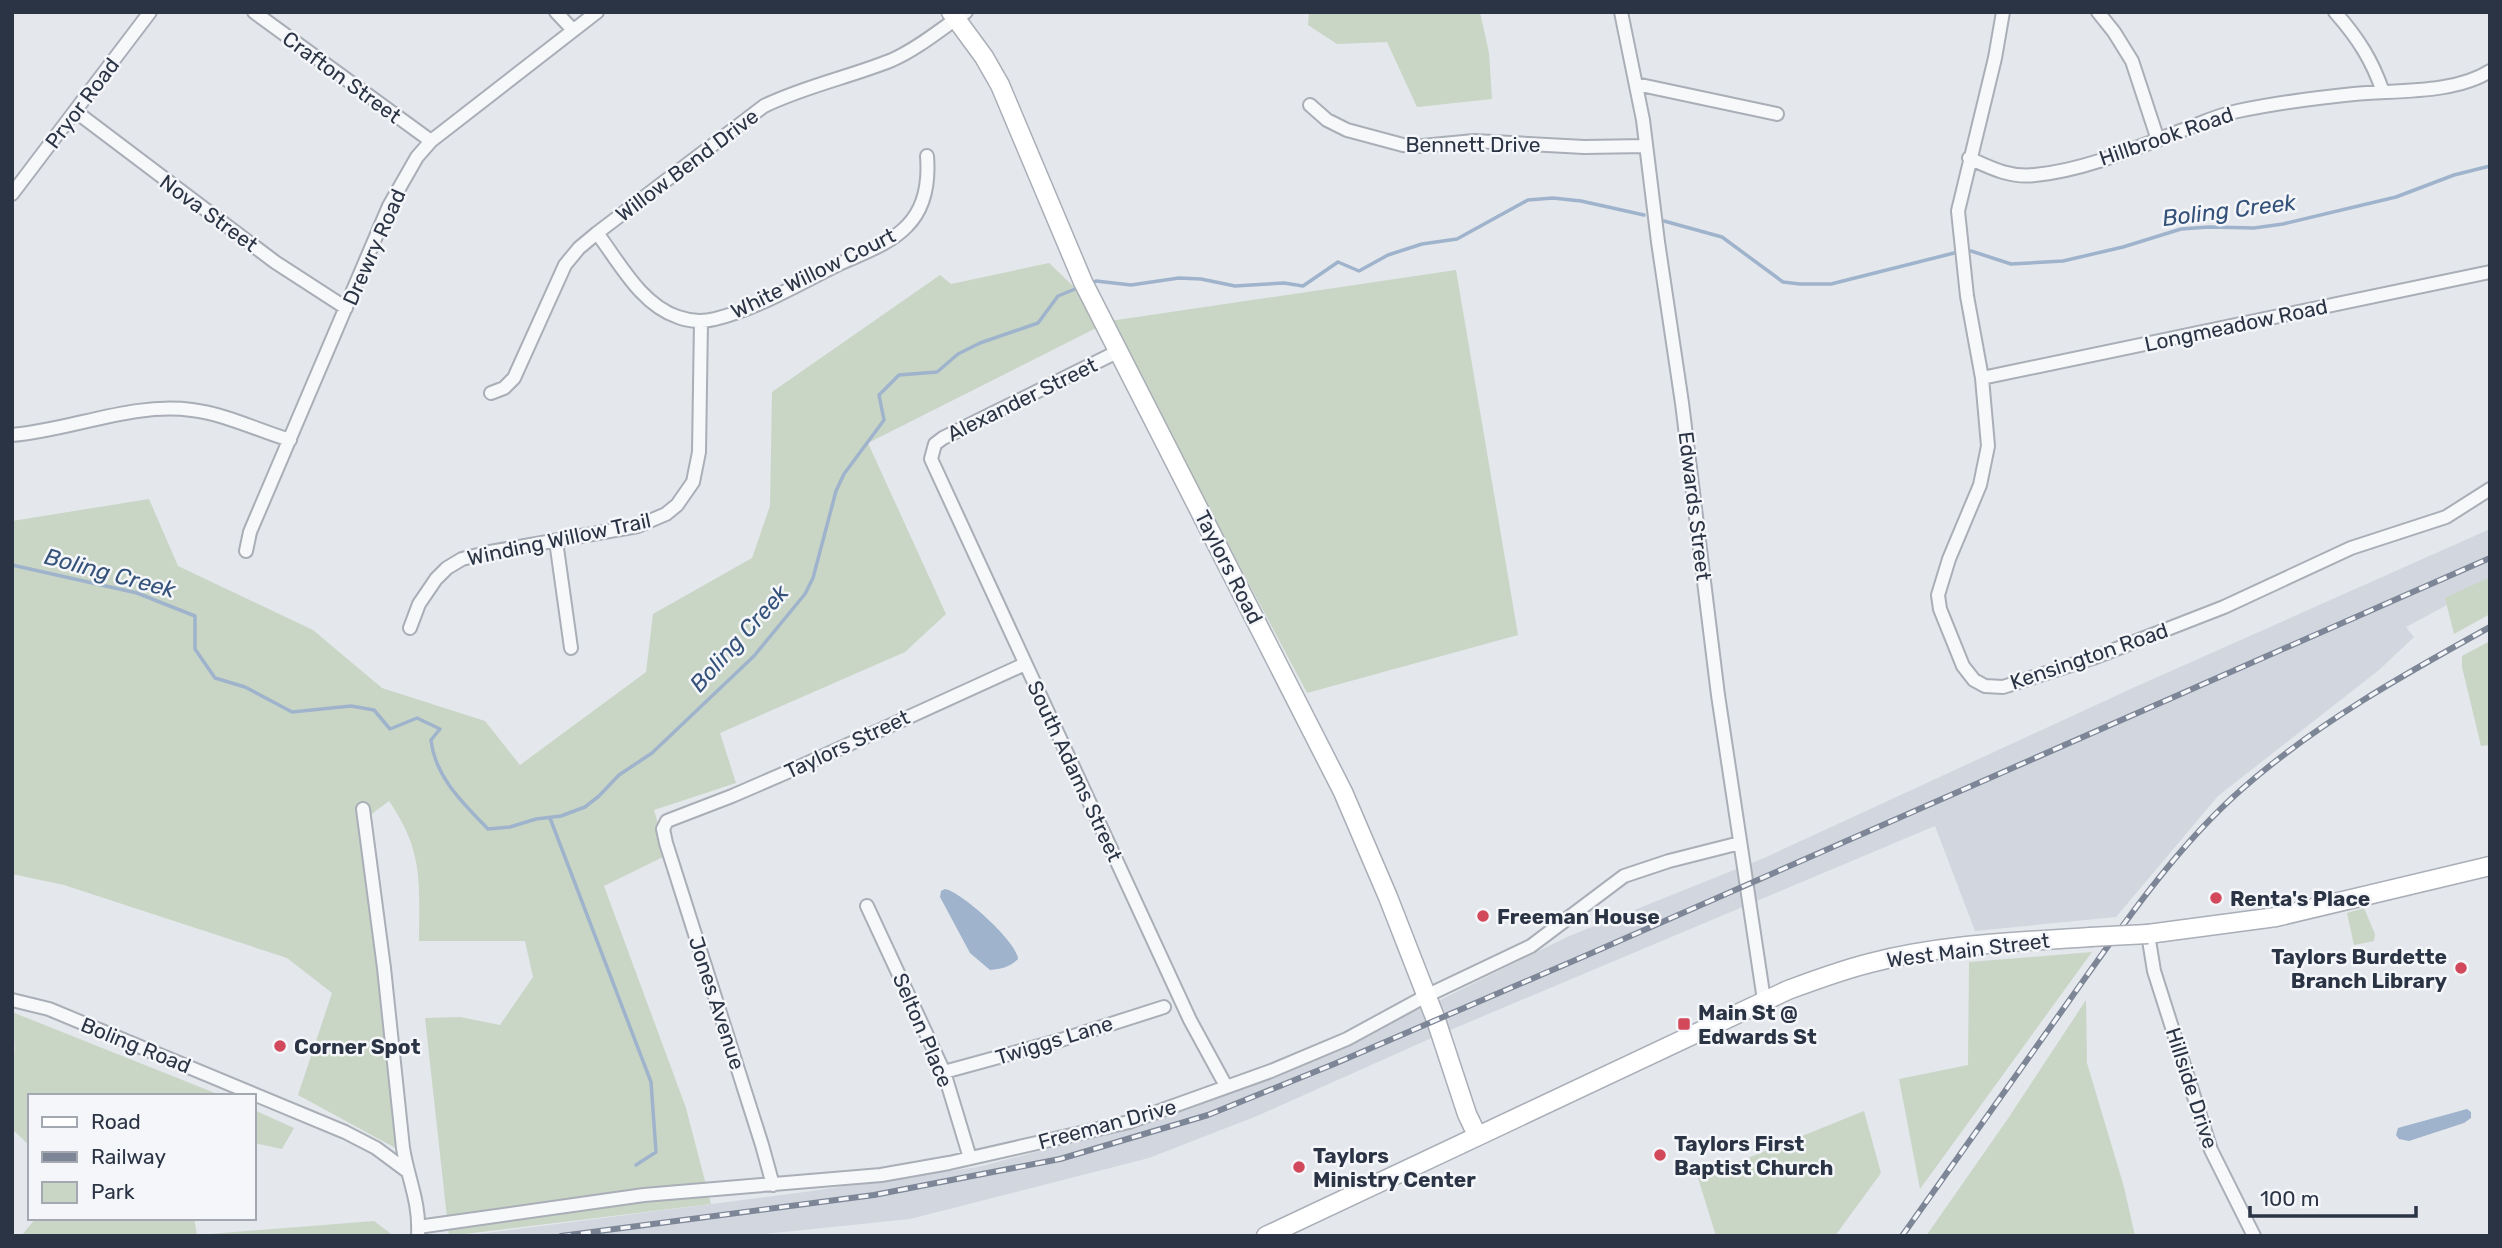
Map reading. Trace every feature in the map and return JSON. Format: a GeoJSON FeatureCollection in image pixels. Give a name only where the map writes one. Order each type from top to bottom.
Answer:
{"type":"FeatureCollection","features":[{"type":"Feature","properties":{"kind":"street","name":"Pryor Road"},"geometry":{"type":"LineString","coordinates":[[12,194],[150,12]]}},
{"type":"Feature","properties":{"kind":"street","name":"Crafton Street"},"geometry":{"type":"LineString","coordinates":[[254,12],[431,141]]}},
{"type":"Feature","properties":{"kind":"street"},"geometry":{"type":"LineString","coordinates":[[556,12],[573,30]]}},
{"type":"Feature","properties":{"kind":"street","name":"Drewry Road"},"geometry":{"type":"LineString","coordinates":[[246,551],[250,532],[390,206],[417,157],[431,141],[597,12]]}},
{"type":"Feature","properties":{"kind":"street","name":"Edwards Street"},"geometry":{"type":"LineString","coordinates":[[1621,12],[1646,146],[1740,843],[1765,1000]]}},
{"type":"Feature","properties":{"kind":"street","name":"Kensington Road"},"geometry":{"type":"LineString","coordinates":[[2003,12],[1992,69],[1959,198],[1958,222],[1988,426],[1986,464],[1938,595],[1940,609],[1963,666],[1973,680],[1985,686],[2003,687],[2052,672],[2224,607],[2351,548],[2446,517],[2490,489]]}},
{"type":"Feature","properties":{"kind":"street"},"geometry":{"type":"LineString","coordinates":[[2098,12],[2115,32],[2132,61],[2158,140]]}},
{"type":"Feature","properties":{"kind":"street"},"geometry":{"type":"LineString","coordinates":[[2335,12],[2368,54],[2383,92]]}},
{"type":"Feature","properties":{"kind":"street","name":"Willow Bend Drive"},"geometry":{"type":"LineString","coordinates":[[491,393],[505,388],[514,378],[565,265],[579,248],[597,233],[764,106],[787,95],[893,60],[912,50],[958,14]]}},
{"type":"Feature","properties":{"kind":"street","name":"Taylors Road"},"geometry":{"type":"LineString","coordinates":[[958,14],[1000,85],[1083,282],[1343,792],[1426,996],[1467,1114],[1477,1135]]}},
{"type":"Feature","properties":{"kind":"street","name":"Hillbrook Road"},"geometry":{"type":"LineString","coordinates":[[1969,158],[2004,173],[2035,175],[2076,167],[2158,140],[2218,115],[2304,100],[2445,86],[2470,81],[2490,71]]}},
{"type":"Feature","properties":{"kind":"street"},"geometry":{"type":"LineString","coordinates":[[1636,84],[1777,114]]}},
{"type":"Feature","properties":{"kind":"street","name":"Bennett Drive"},"geometry":{"type":"LineString","coordinates":[[1310,105],[1327,120],[1347,130],[1403,145],[1474,141],[1584,147],[1646,146]]}},
{"type":"Feature","properties":{"kind":"street","name":"Nova Street"},"geometry":{"type":"LineString","coordinates":[[75,111],[275,262],[346,308]]}},
{"type":"Feature","properties":{"kind":"street","name":"White Willow Court"},"geometry":{"type":"LineString","coordinates":[[597,233],[652,302],[677,317],[701,321],[730,315],[896,236],[917,214],[923,202],[927,156]]}},
{"type":"Feature","properties":{"kind":"street","name":"Longmeadow Road"},"geometry":{"type":"LineString","coordinates":[[1982,378],[2490,272]]}},
{"type":"Feature","properties":{"kind":"street","name":"Winding Willow Trail"},"geometry":{"type":"LineString","coordinates":[[410,628],[424,595],[436,579],[454,563],[490,552],[652,521],[666,514],[686,494],[696,470],[699,452],[701,321]]}},
{"type":"Feature","properties":{"kind":"street","name":"Alexander Street"},"geometry":{"type":"LineString","coordinates":[[931,453],[935,444],[943,438],[1119,351]]}},
{"type":"Feature","properties":{"kind":"street"},"geometry":{"type":"LineString","coordinates":[[12,435],[52,430],[136,412],[171,409],[216,415],[290,440]]}},
{"type":"Feature","properties":{"kind":"street","name":"South Adams Street"},"geometry":{"type":"LineString","coordinates":[[931,453],[933,464],[1190,1020],[1226,1086]]}},
{"type":"Feature","properties":{"kind":"street"},"geometry":{"type":"LineString","coordinates":[[556,541],[571,648]]}},
{"type":"Feature","properties":{"kind":"street","name":"Taylors Street"},"geometry":{"type":"LineString","coordinates":[[667,821],[733,796],[1025,664]]}},
{"type":"Feature","properties":{"kind":"street"},"geometry":{"type":"LineString","coordinates":[[363,809],[407,1171],[416,1192],[418,1231]]}},
{"type":"Feature","properties":{"kind":"street","name":"Jones Avenue"},"geometry":{"type":"LineString","coordinates":[[667,821],[663,829],[666,843],[773,1185]]}},
{"type":"Feature","properties":{"kind":"street","name":"Freeman Drive"},"geometry":{"type":"LineString","coordinates":[[418,1231],[644,1195],[881,1175],[1129,1122],[1271,1071],[1347,1039],[1426,996],[1531,946],[1624,876],[1669,861],[1740,843]]}},
{"type":"Feature","properties":{"kind":"street","name":"West Main Street"},"geometry":{"type":"LineString","coordinates":[[1266,1236],[1290,1231],[1477,1135],[1765,1000],[1832,974],[1901,956],[1973,945],[2148,934],[2276,917],[2490,866]]}},
{"type":"Feature","properties":{"kind":"street","name":"Selton Place"},"geometry":{"type":"LineString","coordinates":[[867,906],[944,1072],[970,1158]]}},
{"type":"Feature","properties":{"kind":"street","name":"Hillside Drive"},"geometry":{"type":"LineString","coordinates":[[2148,934],[2154,971],[2211,1150],[2254,1236]]}},
{"type":"Feature","properties":{"kind":"street","name":"Boling Road"},"geometry":{"type":"LineString","coordinates":[[12,1000],[37,1005],[113,1034],[255,1094]]}},
{"type":"Feature","properties":{"kind":"street","name":"Twiggs Lane"},"geometry":{"type":"LineString","coordinates":[[944,1072],[1061,1040],[1164,1007]]}},
{"type":"Feature","properties":{"kind":"street","name":"Boling Road"},"geometry":{"type":"LineString","coordinates":[[256,1094],[345,1132],[376,1148],[407,1171]]}},
{"type":"Feature","properties":{"kind":"shaded area"},"geometry":{"type":"Polygon","coordinates":[[[2490,529],[2490,582],[2406,627],[2414,637],[2379,670],[2218,796],[2116,917],[1975,931],[1935,826],[1436,1036],[1257,1116],[1149,1158],[910,1219],[746,1236],[463,1236],[978,1167],[1109,1133],[1434,1003],[1567,937],[1764,858],[2135,687],[2490,529]]]}},
{"type":"Feature","properties":{"kind":"green space"},"geometry":{"type":"Polygon","coordinates":[[[1309,12],[1480,12],[1489,53],[1492,99],[1417,107],[1387,42],[1337,44],[1308,25],[1309,12]]]}},
{"type":"Feature","properties":{"kind":"green space"},"geometry":{"type":"Polygon","coordinates":[[[1049,263],[1110,321],[868,443],[946,614],[905,652],[720,733],[736,783],[654,810],[667,855],[604,886],[686,1108],[711,1204],[449,1236],[425,1018],[460,1017],[500,1025],[533,977],[525,941],[419,941],[419,884],[414,852],[389,801],[361,822],[399,1150],[298,1095],[332,993],[287,958],[64,885],[12,874],[12,521],[149,499],[178,566],[313,630],[382,688],[485,721],[520,765],[646,672],[653,614],[752,558],[770,506],[772,392],[940,275],[951,284],[1049,263]]]}},
{"type":"Feature","properties":{"kind":"green space"},"geometry":{"type":"Polygon","coordinates":[[[1456,270],[1518,635],[1307,693],[1110,321],[1456,270]]]}},
{"type":"Feature","properties":{"kind":"green space"},"geometry":{"type":"Polygon","coordinates":[[[2490,577],[2490,614],[2454,634],[2445,598],[2490,577]]]}},
{"type":"Feature","properties":{"kind":"green space"},"geometry":{"type":"Polygon","coordinates":[[[2490,641],[2490,745],[2481,746],[2462,667],[2462,656],[2490,641]]]}},
{"type":"Feature","properties":{"kind":"green space"},"geometry":{"type":"Polygon","coordinates":[[[2364,908],[2375,934],[2374,941],[2354,945],[2347,913],[2364,908]]]}},
{"type":"Feature","properties":{"kind":"green space"},"geometry":{"type":"Polygon","coordinates":[[[2092,952],[1920,1189],[1899,1079],[1968,1065],[1969,962],[2092,952]]]}},
{"type":"Feature","properties":{"kind":"green space"},"geometry":{"type":"Polygon","coordinates":[[[2086,1000],[2087,1063],[2124,1187],[2135,1236],[1926,1236],[2007,1120],[2086,1000]]]}},
{"type":"Feature","properties":{"kind":"green space"},"geometry":{"type":"Polygon","coordinates":[[[12,1012],[217,1094],[28,1094],[28,1144],[12,1129],[12,1063],[15,1046],[12,1012]]]}},
{"type":"Feature","properties":{"kind":"green space"},"geometry":{"type":"Polygon","coordinates":[[[256,1111],[294,1128],[282,1149],[256,1143],[256,1111]]]}},
{"type":"Feature","properties":{"kind":"green space"},"geometry":{"type":"Polygon","coordinates":[[[1864,1111],[1881,1173],[1835,1236],[1716,1236],[1698,1178],[1864,1111]]]}},
{"type":"Feature","properties":{"kind":"green space"},"geometry":{"type":"Polygon","coordinates":[[[34,1220],[194,1220],[197,1235],[374,1221],[394,1236],[21,1236],[34,1220]]]}},
{"type":"Feature","properties":{"kind":"water"},"geometry":{"type":"Polygon","coordinates":[[[945,889],[964,899],[988,919],[1009,942],[1018,959],[1005,967],[990,970],[970,953],[940,897],[941,891],[945,889]]]}},
{"type":"Feature","properties":{"kind":"water"},"geometry":{"type":"Polygon","coordinates":[[[2467,1109],[2471,1112],[2471,1118],[2464,1123],[2409,1141],[2399,1139],[2396,1135],[2398,1128],[2467,1109]]]}},
{"type":"Feature","properties":{"kind":"waterway","name":"Boling Creek"},"geometry":{"type":"LineString","coordinates":[[1971,251],[2011,264],[2063,261],[2123,247],[2181,229],[2254,228],[2283,224],[2396,197],[2454,175],[2490,166]]}},
{"type":"Feature","properties":{"kind":"waterway","name":"Boling Creek"},"geometry":{"type":"LineString","coordinates":[[1091,283],[1096,281],[1131,285],[1179,278],[1201,279],[1235,286],[1284,283],[1303,286],[1338,262],[1359,271],[1388,255],[1422,244],[1457,239],[1528,200],[1553,198],[1581,201],[1644,215]]}},
{"type":"Feature","properties":{"kind":"waterway","name":"Boling Creek"},"geometry":{"type":"LineString","coordinates":[[1664,221],[1722,237],[1783,282],[1800,284],[1831,284],[1954,253]]}},
{"type":"Feature","properties":{"kind":"waterway","name":"Boling Creek"},"geometry":{"type":"LineString","coordinates":[[12,565],[137,593],[195,616],[195,649],[215,678],[245,687],[292,712],[351,706],[374,710],[390,729],[417,718],[440,729],[431,740],[438,766],[452,789],[488,829],[561,816],[585,807],[619,775],[652,753],[754,656],[805,594],[813,578],[836,491],[844,474],[884,420],[879,395],[899,375],[937,372],[958,354],[980,343],[1038,323],[1058,296],[1080,287]]}},
{"type":"Feature","properties":{"kind":"waterway"},"geometry":{"type":"LineString","coordinates":[[550,818],[651,1082],[656,1152],[636,1165]]}},
{"type":"Feature","properties":{"kind":"railway"},"geometry":{"type":"LineString","coordinates":[[561,1236],[874,1195],[1060,1159],[1208,1115],[1594,952],[2490,558]]}},
{"type":"Feature","properties":{"kind":"railway"},"geometry":{"type":"LineString","coordinates":[[1902,1236],[2130,916],[2194,836],[2242,789],[2330,721],[2490,627]]}},
{"type":"Feature","properties":{"kind":"place","name":"Renta's Place"},"geometry":{"type":"Point","coordinates":[2216,898]}},
{"type":"Feature","properties":{"kind":"place","name":"Freeman House"},"geometry":{"type":"Point","coordinates":[1483,916]}},
{"type":"Feature","properties":{"kind":"place","name":"Taylors Burdette Branch Library"},"geometry":{"type":"Point","coordinates":[2461,968]}},
{"type":"Feature","properties":{"kind":"place","name":"Main St @ Edwards St"},"geometry":{"type":"Point","coordinates":[1684,1024]}},
{"type":"Feature","properties":{"kind":"place","name":"Corner Spot"},"geometry":{"type":"Point","coordinates":[280,1046]}},
{"type":"Feature","properties":{"kind":"place","name":"Taylors First Baptist Church"},"geometry":{"type":"Point","coordinates":[1660,1155]}},
{"type":"Feature","properties":{"kind":"place","name":"Taylors Ministry Center"},"geometry":{"type":"Point","coordinates":[1299,1167]}}]}
